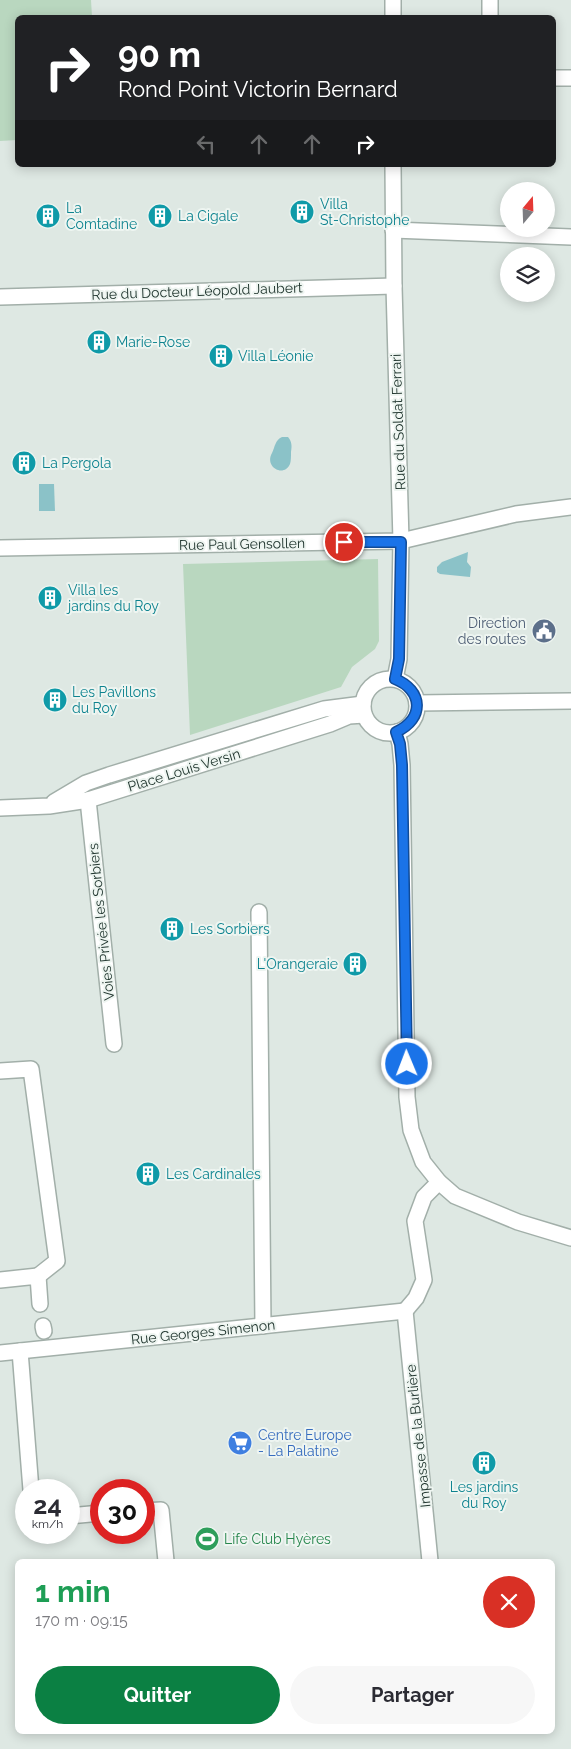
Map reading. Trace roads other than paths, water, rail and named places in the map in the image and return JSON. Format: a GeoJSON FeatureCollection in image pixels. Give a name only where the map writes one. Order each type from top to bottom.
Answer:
{"type":"FeatureCollection","features":[{"type":"Feature","properties":{"kind":"street"},"geometry":{"type":"LineString","coordinates":[[393,0],[393,15]]}},
{"type":"Feature","properties":{"kind":"street"},"geometry":{"type":"LineString","coordinates":[[490,0],[490,15]]}},
{"type":"Feature","properties":{"kind":"street"},"geometry":{"type":"LineString","coordinates":[[556,78],[571,78]]}},
{"type":"Feature","properties":{"kind":"street","name":"Rue du Soldat Ferrari"},"geometry":{"type":"LineString","coordinates":[[393,167],[394,286],[401,542],[399,659],[395,679]]}},
{"type":"Feature","properties":{"kind":"street"},"geometry":{"type":"LineString","coordinates":[[394,230],[571,237]]}},
{"type":"Feature","properties":{"kind":"street","name":"Rue du Docteur Léopold Jaubert"},"geometry":{"type":"LineString","coordinates":[[0,297],[394,286]]}},
{"type":"Feature","properties":{"kind":"street","name":"Rue Paul Gensollen"},"geometry":{"type":"LineString","coordinates":[[0,548],[401,542],[516,514],[571,507]]}},
{"type":"Feature","properties":{"kind":"street"},"geometry":{"type":"LineString","coordinates":[[386,679],[395,679],[403,682],[415,695],[417,704],[412,722],[396,732],[387,733],[377,730],[370,723],[363,709],[365,695],[370,688],[377,682],[386,679]]}},
{"type":"Feature","properties":{"kind":"street"},"geometry":{"type":"LineString","coordinates":[[417,704],[571,701]]}},
{"type":"Feature","properties":{"kind":"street"},"geometry":{"type":"LineString","coordinates":[[49,806],[86,782],[324,709],[363,709]]}},
{"type":"Feature","properties":{"kind":"street","name":"Place Louis Versin"},"geometry":{"type":"LineString","coordinates":[[0,808],[49,806],[88,800],[330,724],[363,709]]}},
{"type":"Feature","properties":{"kind":"street"},"geometry":{"type":"LineString","coordinates":[[396,732],[400,744],[402,765],[407,1097],[411,1130],[423,1162],[439,1182],[456,1196],[518,1222],[571,1238]]}},
{"type":"Feature","properties":{"kind":"street","name":"Voies Privée les Sorbiers"},"geometry":{"type":"LineString","coordinates":[[88,800],[114,1044]]}},
{"type":"Feature","properties":{"kind":"street"},"geometry":{"type":"LineString","coordinates":[[259,912],[263,1326]]}},
{"type":"Feature","properties":{"kind":"street"},"geometry":{"type":"LineString","coordinates":[[0,1071],[32,1076],[56,1261],[38,1276],[0,1280]]}},
{"type":"Feature","properties":{"kind":"street"},"geometry":{"type":"LineString","coordinates":[[405,1311],[416,1298],[424,1280],[415,1221],[424,1198],[439,1182]]}},
{"type":"Feature","properties":{"kind":"street"},"geometry":{"type":"LineString","coordinates":[[38,1276],[40,1304]]}},
{"type":"Feature","properties":{"kind":"street","name":"Rue Georges Simenon"},"geometry":{"type":"LineString","coordinates":[[0,1353],[405,1311]]}},
{"type":"Feature","properties":{"kind":"street","name":"Impasse de la Burlière"},"geometry":{"type":"LineString","coordinates":[[405,1311],[430,1559]]}},
{"type":"Feature","properties":{"kind":"street"},"geometry":{"type":"LineString","coordinates":[[20,1351],[30,1479]]}},
{"type":"Feature","properties":{"kind":"street"},"geometry":{"type":"LineString","coordinates":[[155,1510],[161,1510],[166,1559]]}},
{"type":"Feature","properties":{"kind":"water"},"geometry":{"type":"Polygon","coordinates":[[[282,437],[288,437],[292,446],[290,464],[284,470],[280,470],[273,466],[270,458],[277,442],[282,437]]]}},
{"type":"Feature","properties":{"kind":"water"},"geometry":{"type":"Polygon","coordinates":[[[39,484],[54,484],[55,511],[39,511],[39,484]]]}},
{"type":"Feature","properties":{"kind":"water"},"geometry":{"type":"Polygon","coordinates":[[[468,552],[467,562],[471,567],[470,577],[440,574],[437,572],[437,567],[442,562],[468,552]]]}},
{"type":"Feature","properties":{"kind":"place","name":"Villa St-Christophe"},"geometry":{"type":"Point","coordinates":[302,212]}},
{"type":"Feature","properties":{"kind":"place","name":"La Comtadine"},"geometry":{"type":"Point","coordinates":[48,216]}},
{"type":"Feature","properties":{"kind":"place","name":"La Cigale"},"geometry":{"type":"Point","coordinates":[160,216]}},
{"type":"Feature","properties":{"kind":"place","name":"Marie-Rose"},"geometry":{"type":"Point","coordinates":[99,342]}},
{"type":"Feature","properties":{"kind":"place","name":"Villa Léonie"},"geometry":{"type":"Point","coordinates":[221,356]}},
{"type":"Feature","properties":{"kind":"place","name":"La Pergola"},"geometry":{"type":"Point","coordinates":[24,463]}},
{"type":"Feature","properties":{"kind":"place","name":"Villa les jardins du Roy"},"geometry":{"type":"Point","coordinates":[50,598]}},
{"type":"Feature","properties":{"kind":"place","name":"Direction des routes"},"geometry":{"type":"Point","coordinates":[544,631]}},
{"type":"Feature","properties":{"kind":"place","name":"Les Pavillons du Roy"},"geometry":{"type":"Point","coordinates":[55,700]}},
{"type":"Feature","properties":{"kind":"place","name":"Les Sorbiers"},"geometry":{"type":"Point","coordinates":[172,929]}},
{"type":"Feature","properties":{"kind":"place","name":"L'Orangeraie"},"geometry":{"type":"Point","coordinates":[355,964]}},
{"type":"Feature","properties":{"kind":"place","name":"Les Cardinales"},"geometry":{"type":"Point","coordinates":[148,1174]}},
{"type":"Feature","properties":{"kind":"place","name":"Centre Europe - La Palatine"},"geometry":{"type":"Point","coordinates":[240,1443]}},
{"type":"Feature","properties":{"kind":"place","name":"Les jardins du Roy"},"geometry":{"type":"Point","coordinates":[484,1463]}},
{"type":"Feature","properties":{"kind":"place","name":"Life Club Hyères"},"geometry":{"type":"Point","coordinates":[207,1539]}}]}
